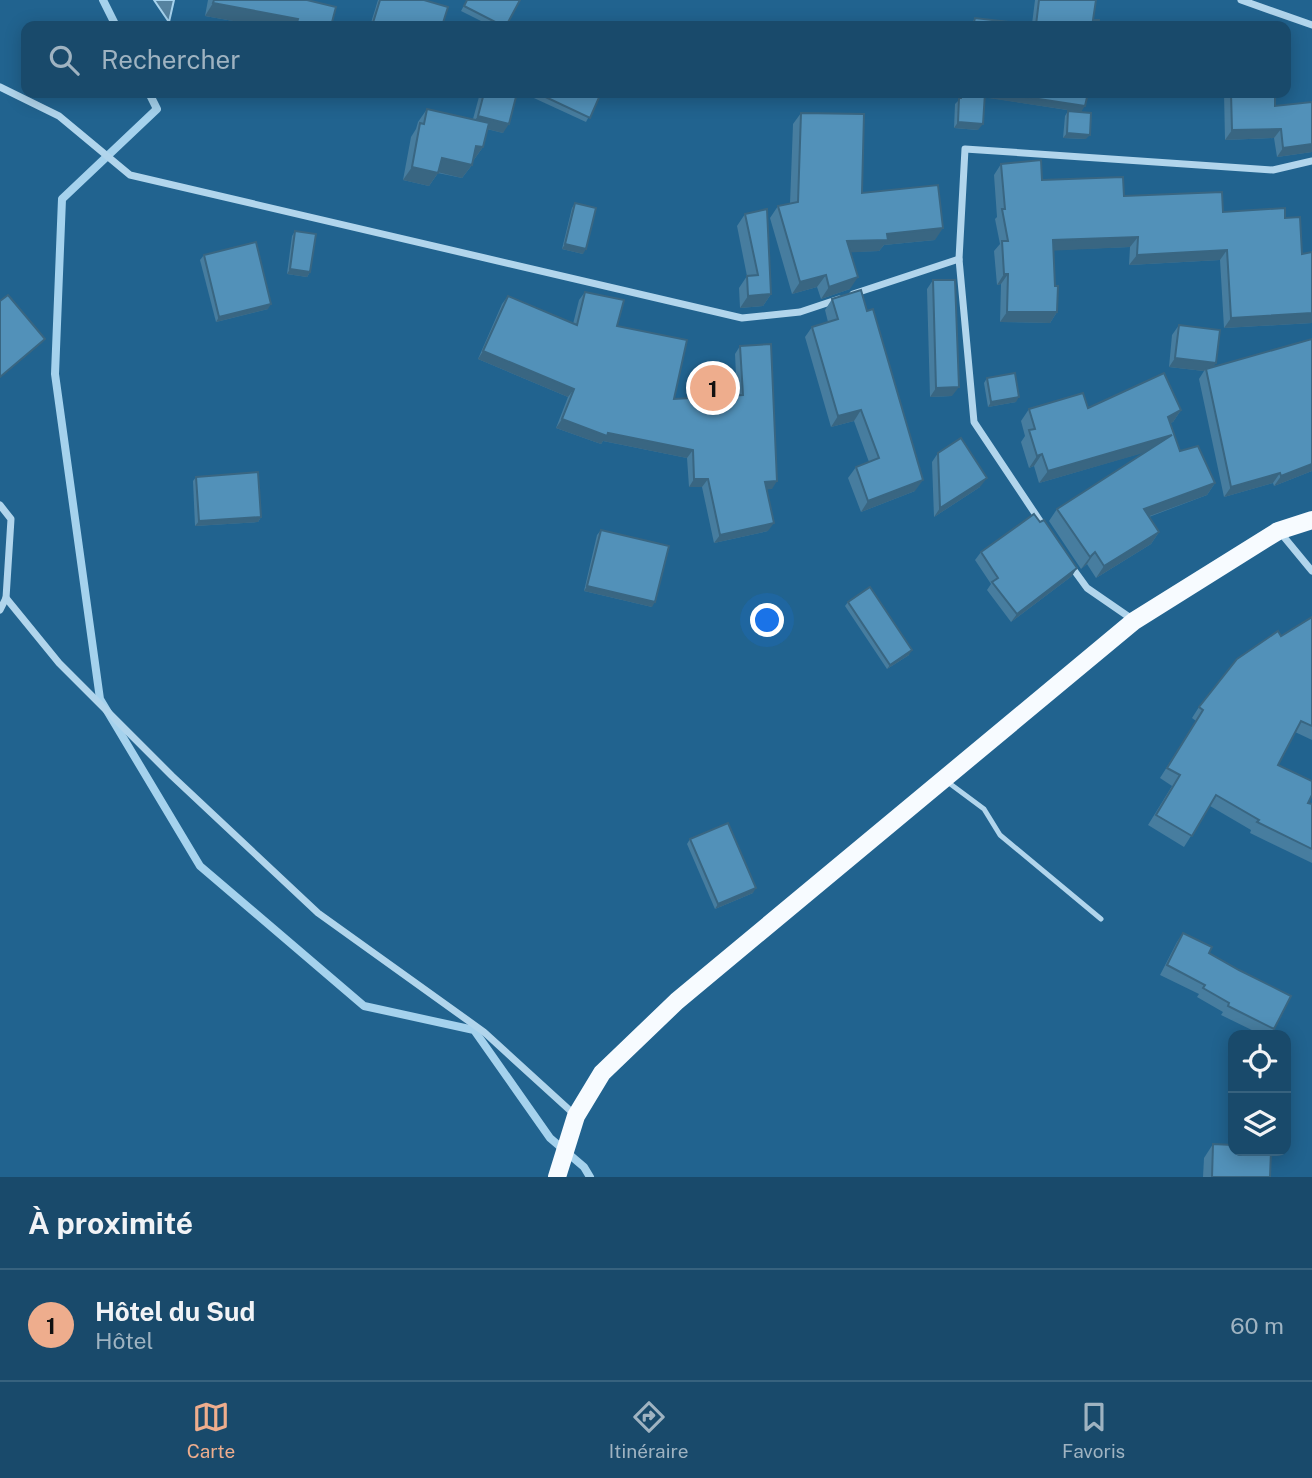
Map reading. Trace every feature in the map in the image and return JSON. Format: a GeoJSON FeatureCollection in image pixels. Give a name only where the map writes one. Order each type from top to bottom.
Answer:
{"type":"FeatureCollection","features":[{"type":"Feature","properties":{"kind":"main road"},"geometry":{"type":"LineString","coordinates":[[557,1177],[580,1109],[602,1073],[677,1001],[1134,621],[1278,531],[1312,520]]}},
{"type":"Feature","properties":{"kind":"street"},"geometry":{"type":"LineString","coordinates":[[1241,0],[1312,24]]}},
{"type":"Feature","properties":{"kind":"street"},"geometry":{"type":"LineString","coordinates":[[0,87],[21,97]]}},
{"type":"Feature","properties":{"kind":"street"},"geometry":{"type":"LineString","coordinates":[[22,98],[59,116],[130,175],[742,318],[800,312],[959,259]]}},
{"type":"Feature","properties":{"kind":"street"},"geometry":{"type":"LineString","coordinates":[[1052,538],[974,422],[959,259],[965,149],[1273,170],[1312,161]]}},
{"type":"Feature","properties":{"kind":"street"},"geometry":{"type":"LineString","coordinates":[[0,505],[10,519],[6,598],[0,610]]}},
{"type":"Feature","properties":{"kind":"street"},"geometry":{"type":"LineString","coordinates":[[1278,531],[1312,571]]}},
{"type":"Feature","properties":{"kind":"street"},"geometry":{"type":"LineString","coordinates":[[1066,558],[1087,588],[1134,621]]}},
{"type":"Feature","properties":{"kind":"street"},"geometry":{"type":"LineString","coordinates":[[6,598],[68,673],[172,776],[318,913],[484,1032],[580,1109]]}},
{"type":"Feature","properties":{"kind":"lane"},"geometry":{"type":"LineString","coordinates":[[943,779],[984,808],[1000,835],[1101,919]]}},
{"type":"Feature","properties":{"kind":"water"},"geometry":{"type":"Polygon","coordinates":[[[154,0],[174,0],[168,21],[154,0]]]}},
{"type":"Feature","properties":{"kind":"building"},"geometry":{"type":"Polygon","coordinates":[[[214,0],[307,0],[336,7],[332,21],[297,21],[213,3],[214,0]]]}},
{"type":"Feature","properties":{"kind":"building"},"geometry":{"type":"Polygon","coordinates":[[[380,0],[424,0],[448,7],[444,21],[374,21],[380,0]]]}},
{"type":"Feature","properties":{"kind":"building"},"geometry":{"type":"Polygon","coordinates":[[[467,0],[520,0],[509,21],[493,21],[464,6],[467,0]]]}},
{"type":"Feature","properties":{"kind":"building"},"geometry":{"type":"Polygon","coordinates":[[[1039,0],[1096,0],[1093,20],[1099,21],[1036,21],[1039,0]]]}},
{"type":"Feature","properties":{"kind":"building"},"geometry":{"type":"Polygon","coordinates":[[[975,18],[1001,21],[974,21],[975,18]]]}},
{"type":"Feature","properties":{"kind":"building"},"geometry":{"type":"Polygon","coordinates":[[[483,98],[516,98],[509,124],[478,116],[483,98]]]}},
{"type":"Feature","properties":{"kind":"building"},"geometry":{"type":"Polygon","coordinates":[[[548,98],[599,98],[590,118],[548,98]]]}},
{"type":"Feature","properties":{"kind":"building"},"geometry":{"type":"Polygon","coordinates":[[[959,98],[985,98],[983,124],[958,122],[959,98]]]}},
{"type":"Feature","properties":{"kind":"building"},"geometry":{"type":"Polygon","coordinates":[[[1033,98],[1087,98],[1085,106],[1033,98]]]}},
{"type":"Feature","properties":{"kind":"building"},"geometry":{"type":"Polygon","coordinates":[[[1231,98],[1275,98],[1275,106],[1312,102],[1312,144],[1283,148],[1281,129],[1232,130],[1231,98]]]}},
{"type":"Feature","properties":{"kind":"building"},"geometry":{"type":"Polygon","coordinates":[[[427,109],[489,123],[483,147],[476,146],[472,165],[442,158],[438,173],[412,167],[420,123],[424,124],[427,109]]]}},
{"type":"Feature","properties":{"kind":"building"},"geometry":{"type":"Polygon","coordinates":[[[1068,111],[1091,113],[1090,135],[1067,133],[1068,111]]]}},
{"type":"Feature","properties":{"kind":"building"},"geometry":{"type":"Polygon","coordinates":[[[801,113],[864,114],[862,193],[938,185],[943,228],[887,234],[888,240],[847,241],[858,277],[829,287],[826,275],[800,282],[778,206],[798,202],[801,113]]]}},
{"type":"Feature","properties":{"kind":"building"},"geometry":{"type":"Polygon","coordinates":[[[1041,160],[1042,180],[1123,177],[1124,196],[1222,192],[1223,212],[1285,208],[1285,218],[1300,217],[1302,254],[1312,252],[1312,313],[1231,318],[1227,250],[1137,255],[1138,237],[1053,240],[1055,286],[1058,286],[1057,312],[1007,312],[1008,274],[1004,274],[1002,241],[1008,241],[1002,209],[1005,209],[1001,164],[1041,160]]]}},
{"type":"Feature","properties":{"kind":"building"},"geometry":{"type":"Polygon","coordinates":[[[575,203],[596,208],[586,249],[565,244],[575,203]]]}},
{"type":"Feature","properties":{"kind":"building"},"geometry":{"type":"Polygon","coordinates":[[[767,209],[771,294],[748,296],[747,276],[758,275],[745,214],[767,209]]]}},
{"type":"Feature","properties":{"kind":"building"},"geometry":{"type":"Polygon","coordinates":[[[295,231],[316,234],[310,272],[290,269],[295,231]]]}},
{"type":"Feature","properties":{"kind":"building"},"geometry":{"type":"Polygon","coordinates":[[[256,242],[271,304],[219,317],[204,255],[256,242]]]}},
{"type":"Feature","properties":{"kind":"building"},"geometry":{"type":"Polygon","coordinates":[[[933,280],[955,280],[959,387],[936,388],[933,280]]]}},
{"type":"Feature","properties":{"kind":"building"},"geometry":{"type":"Polygon","coordinates":[[[861,290],[867,311],[873,309],[923,480],[868,501],[856,467],[879,458],[861,410],[838,416],[812,327],[838,319],[832,299],[861,290]]]}},
{"type":"Feature","properties":{"kind":"building"},"geometry":{"type":"Polygon","coordinates":[[[585,292],[624,300],[617,326],[687,340],[674,399],[743,395],[740,346],[771,344],[777,481],[765,482],[774,523],[720,535],[708,479],[694,479],[693,450],[608,433],[607,436],[562,419],[574,389],[483,351],[508,296],[577,325],[585,292]]]}},
{"type":"Feature","properties":{"kind":"building"},"geometry":{"type":"Polygon","coordinates":[[[8,295],[45,339],[0,377],[0,301],[8,295]]]}},
{"type":"Feature","properties":{"kind":"building"},"geometry":{"type":"Polygon","coordinates":[[[1179,325],[1220,330],[1216,363],[1175,358],[1179,325]]]}},
{"type":"Feature","properties":{"kind":"building"},"geometry":{"type":"Polygon","coordinates":[[[1312,339],[1312,464],[1281,476],[1280,473],[1231,487],[1206,369],[1312,339]]]}},
{"type":"Feature","properties":{"kind":"building"},"geometry":{"type":"Polygon","coordinates":[[[1015,373],[1019,397],[991,402],[987,378],[1015,373]]]}},
{"type":"Feature","properties":{"kind":"building"},"geometry":{"type":"Polygon","coordinates":[[[1164,373],[1181,410],[1168,417],[1180,451],[1198,446],[1215,483],[1144,509],[1159,532],[1104,566],[1095,552],[1090,557],[1057,509],[1172,435],[1048,471],[1042,454],[1037,456],[1029,430],[1035,429],[1029,409],[1083,393],[1088,408],[1164,373]]]}},
{"type":"Feature","properties":{"kind":"building"},"geometry":{"type":"Polygon","coordinates":[[[961,438],[987,478],[940,508],[938,453],[961,438]]]}},
{"type":"Feature","properties":{"kind":"building"},"geometry":{"type":"Polygon","coordinates":[[[258,472],[261,517],[199,521],[196,477],[258,472]]]}},
{"type":"Feature","properties":{"kind":"building"},"geometry":{"type":"Polygon","coordinates":[[[1034,514],[1040,522],[1044,520],[1077,568],[1017,614],[992,582],[998,578],[981,552],[1034,514]]]}},
{"type":"Feature","properties":{"kind":"building"},"geometry":{"type":"Polygon","coordinates":[[[601,530],[669,546],[655,602],[587,586],[601,530]]]}},
{"type":"Feature","properties":{"kind":"building"},"geometry":{"type":"Polygon","coordinates":[[[870,587],[912,650],[890,665],[848,602],[870,587]]]}},
{"type":"Feature","properties":{"kind":"building"},"geometry":{"type":"Polygon","coordinates":[[[1312,617],[1312,726],[1301,721],[1278,765],[1312,781],[1312,795],[1308,803],[1312,804],[1312,849],[1257,822],[1259,820],[1216,795],[1192,836],[1156,815],[1180,775],[1167,768],[1203,710],[1199,707],[1237,659],[1278,631],[1281,636],[1312,617]]]}},
{"type":"Feature","properties":{"kind":"building"},"geometry":{"type":"Polygon","coordinates":[[[728,823],[756,888],[718,904],[690,839],[728,823]]]}},
{"type":"Feature","properties":{"kind":"building"},"geometry":{"type":"Polygon","coordinates":[[[1183,933],[1212,947],[1209,953],[1291,996],[1274,1029],[1228,1006],[1229,1003],[1203,988],[1205,985],[1167,965],[1183,933]]]}},
{"type":"Feature","properties":{"kind":"building"},"geometry":{"type":"Polygon","coordinates":[[[1213,1144],[1228,1145],[1228,1156],[1271,1156],[1270,1177],[1212,1177],[1213,1144]]]}},
{"type":"Feature","properties":{"kind":"waterway"},"geometry":{"type":"LineString","coordinates":[[103,0],[114,21]]}},
{"type":"Feature","properties":{"kind":"waterway"},"geometry":{"type":"LineString","coordinates":[[152,98],[157,109],[62,199],[55,374],[100,699],[200,866],[364,1006],[474,1030],[550,1138],[584,1167],[590,1177]]}},
{"type":"Feature","properties":{"kind":"place","name":"Hôtel du Sud"},"geometry":{"type":"Point","coordinates":[713,388]}}]}
